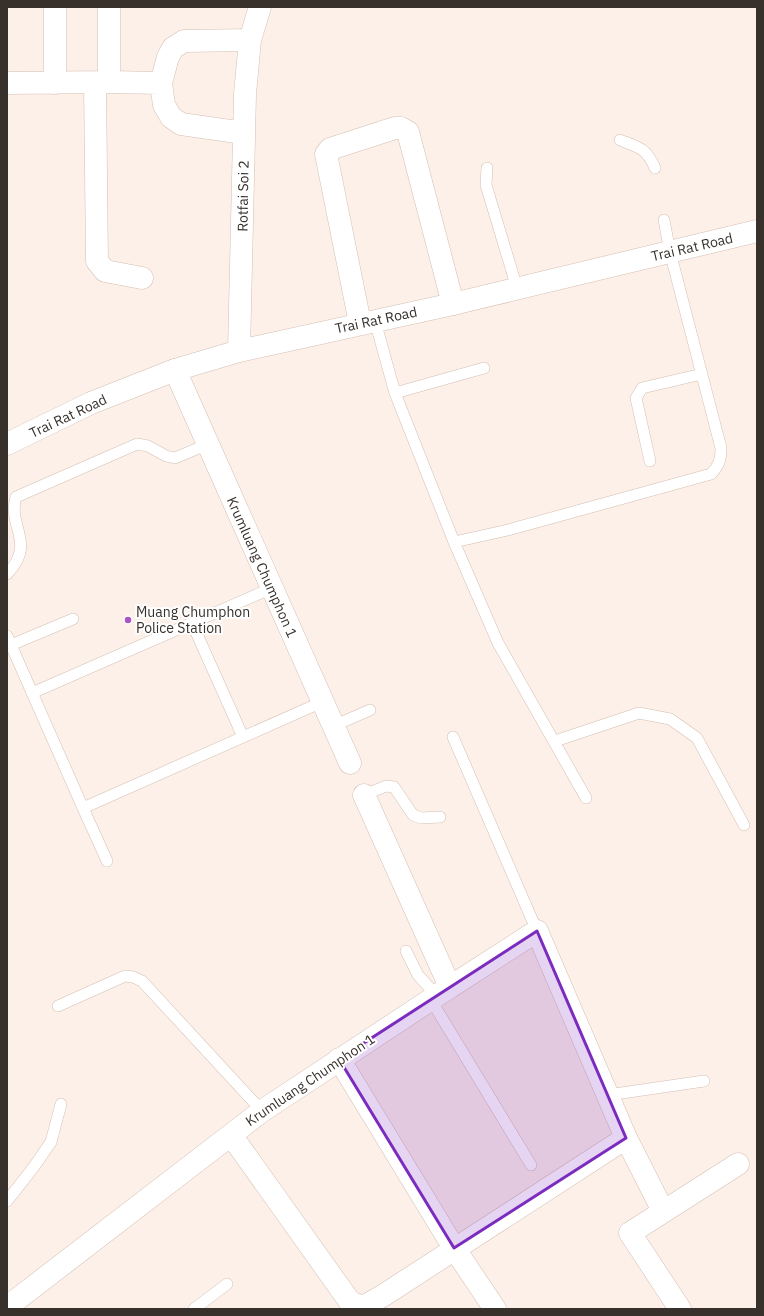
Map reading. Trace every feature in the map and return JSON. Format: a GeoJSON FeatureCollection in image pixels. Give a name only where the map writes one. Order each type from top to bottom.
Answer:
{"type":"FeatureCollection","features":[{"type":"Feature","properties":{"kind":"street"},"geometry":{"type":"LineString","coordinates":[[55,7],[55,83]]}},
{"type":"Feature","properties":{"kind":"street"},"geometry":{"type":"LineString","coordinates":[[109,7],[102,82],[97,261],[105,271],[142,278]]}},
{"type":"Feature","properties":{"kind":"street","name":"Rotfai Soi 2"},"geometry":{"type":"LineString","coordinates":[[239,351],[247,64],[250,40],[260,7]]}},
{"type":"Feature","properties":{"kind":"street"},"geometry":{"type":"LineString","coordinates":[[244,133],[181,124],[171,117],[164,105],[161,83],[168,57],[173,48],[184,41],[250,40]]}},
{"type":"Feature","properties":{"kind":"street"},"geometry":{"type":"LineString","coordinates":[[7,83],[161,83]]}},
{"type":"Feature","properties":{"kind":"street"},"geometry":{"type":"LineString","coordinates":[[368,322],[326,154],[330,149],[395,128],[401,128],[408,132],[453,304]]}},
{"type":"Feature","properties":{"kind":"street","name":"Trai Rat Road"},"geometry":{"type":"LineString","coordinates":[[7,444],[91,403],[176,370],[239,351],[453,304],[757,231]]}},
{"type":"Feature","properties":{"kind":"street","name":"Krumluang Chumphon 1"},"geometry":{"type":"LineString","coordinates":[[176,370],[350,763]]}},
{"type":"Feature","properties":{"kind":"street"},"geometry":{"type":"LineString","coordinates":[[364,795],[439,994]]}},
{"type":"Feature","properties":{"kind":"street"},"geometry":{"type":"LineString","coordinates":[[537,931],[626,1138],[663,1211]]}},
{"type":"Feature","properties":{"kind":"street","name":"Krumluang Chumphon 1"},"geometry":{"type":"LineString","coordinates":[[7,1307],[262,1111],[339,1059],[537,931]]}},
{"type":"Feature","properties":{"kind":"street"},"geometry":{"type":"LineString","coordinates":[[339,1059],[454,1248],[495,1309]]}},
{"type":"Feature","properties":{"kind":"street"},"geometry":{"type":"LineString","coordinates":[[230,1135],[350,1302],[362,1307],[384,1295],[454,1248],[626,1138]]}},
{"type":"Feature","properties":{"kind":"street"},"geometry":{"type":"LineString","coordinates":[[680,1309],[630,1233],[738,1164]]}},
{"type":"Feature","properties":{"kind":"lane"},"geometry":{"type":"LineString","coordinates":[[620,140],[642,149],[649,156],[655,168]]}},
{"type":"Feature","properties":{"kind":"lane"},"geometry":{"type":"LineString","coordinates":[[487,168],[486,185],[517,288]]}},
{"type":"Feature","properties":{"kind":"lane"},"geometry":{"type":"LineString","coordinates":[[454,542],[514,528],[711,474],[718,467],[721,448],[670,252],[664,220]]}},
{"type":"Feature","properties":{"kind":"lane"},"geometry":{"type":"LineString","coordinates":[[368,322],[454,542],[498,643],[586,798]]}},
{"type":"Feature","properties":{"kind":"lane"},"geometry":{"type":"LineString","coordinates":[[395,393],[484,368]]}},
{"type":"Feature","properties":{"kind":"lane"},"geometry":{"type":"LineString","coordinates":[[650,461],[636,398],[642,388],[702,374]]}},
{"type":"Feature","properties":{"kind":"lane"},"geometry":{"type":"LineString","coordinates":[[7,574],[15,566],[21,552],[21,541],[13,506],[16,497],[137,444],[148,446],[166,456],[176,458],[208,444]]}},
{"type":"Feature","properties":{"kind":"lane"},"geometry":{"type":"LineString","coordinates":[[32,693],[272,588]]}},
{"type":"Feature","properties":{"kind":"lane"},"geometry":{"type":"LineString","coordinates":[[73,619],[9,641],[107,861]]}},
{"type":"Feature","properties":{"kind":"lane"},"geometry":{"type":"LineString","coordinates":[[192,623],[242,737]]}},
{"type":"Feature","properties":{"kind":"lane"},"geometry":{"type":"LineString","coordinates":[[83,808],[322,702]]}},
{"type":"Feature","properties":{"kind":"lane"},"geometry":{"type":"LineString","coordinates":[[333,726],[370,710]]}},
{"type":"Feature","properties":{"kind":"lane"},"geometry":{"type":"LineString","coordinates":[[555,741],[639,713],[670,719],[697,738],[744,825]]}},
{"type":"Feature","properties":{"kind":"lane"},"geometry":{"type":"LineString","coordinates":[[453,738],[537,931]]}},
{"type":"Feature","properties":{"kind":"lane"},"geometry":{"type":"LineString","coordinates":[[364,795],[386,786],[394,787],[413,815],[421,818],[440,817]]}},
{"type":"Feature","properties":{"kind":"lane"},"geometry":{"type":"LineString","coordinates":[[406,951],[418,975],[439,994],[531,1165]]}},
{"type":"Feature","properties":{"kind":"lane"},"geometry":{"type":"LineString","coordinates":[[58,1006],[124,976],[133,977],[142,981],[262,1111]]}},
{"type":"Feature","properties":{"kind":"lane"},"geometry":{"type":"LineString","coordinates":[[608,1095],[704,1082]]}},
{"type":"Feature","properties":{"kind":"lane"},"geometry":{"type":"LineString","coordinates":[[7,1201],[51,1142],[61,1104]]}},
{"type":"Feature","properties":{"kind":"lane"},"geometry":{"type":"LineString","coordinates":[[194,1309],[227,1284]]}},
{"type":"Feature","properties":{"kind":"highlighted area"},"geometry":{"type":"Polygon","coordinates":[[[537,931],[626,1138],[454,1248],[339,1059],[537,931]]]}},
{"type":"Feature","properties":{"kind":"place","name":"Muang Chumphon Police Station"},"geometry":{"type":"Point","coordinates":[128,620]}}]}
